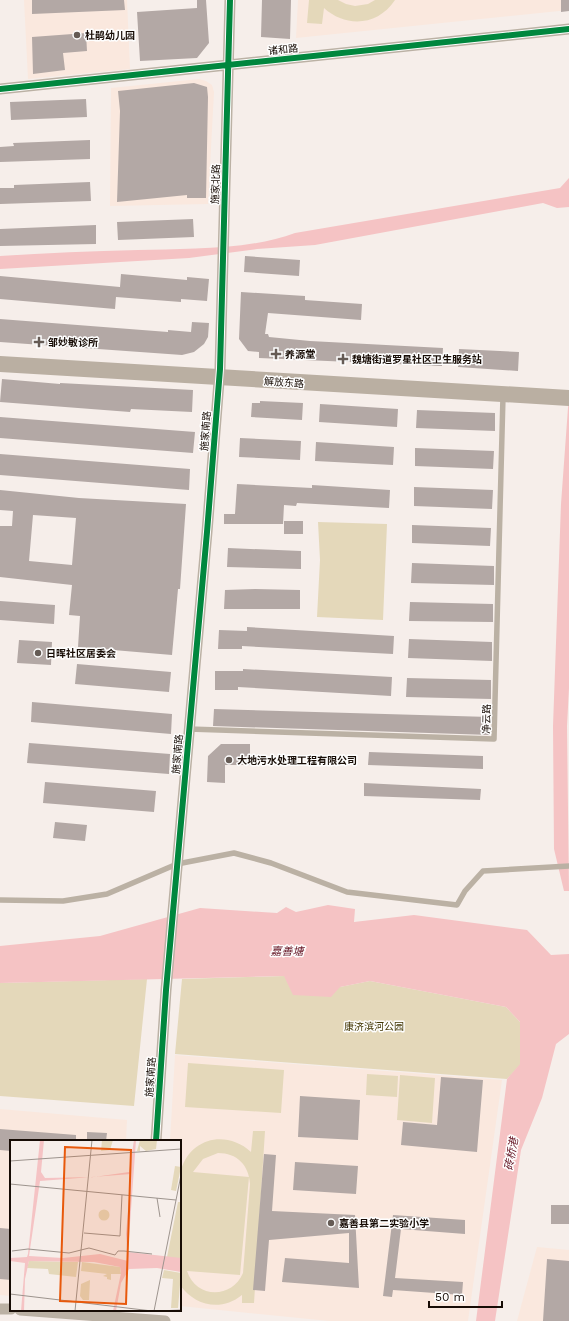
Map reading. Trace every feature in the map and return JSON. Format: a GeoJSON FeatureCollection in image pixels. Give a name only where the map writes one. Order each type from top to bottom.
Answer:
{"type":"FeatureCollection","features":[{"type":"Feature","properties":{"kind":"main road","name":"解放东路"},"geometry":{"type":"LineString","coordinates":[[0,355],[503,394],[563,392]]}},
{"type":"Feature","properties":{"kind":"main road","name":"解放东路"},"geometry":{"type":"LineString","coordinates":[[0,364],[219,373],[563,392]]}},
{"type":"Feature","properties":{"kind":"street","name":"施家北路"},"geometry":{"type":"LineString","coordinates":[[219,373],[230,0]]}},
{"type":"Feature","properties":{"kind":"street","name":"诸和路"},"geometry":{"type":"LineString","coordinates":[[0,89],[569,29]]}},
{"type":"Feature","properties":{"kind":"street","name":"施家南路"},"geometry":{"type":"LineString","coordinates":[[156,1140],[166,990],[219,373]]}},
{"type":"Feature","properties":{"kind":"street"},"geometry":{"type":"LineString","coordinates":[[0,1308],[10,1309]]}},
{"type":"Feature","properties":{"kind":"street"},"geometry":{"type":"LineString","coordinates":[[38,1311],[145,1317],[165,1321]]}},
{"type":"Feature","properties":{"kind":"lane","name":"净云路"},"geometry":{"type":"LineString","coordinates":[[189,730],[494,739],[503,394]]}},
{"type":"Feature","properties":{"kind":"lane"},"geometry":{"type":"LineString","coordinates":[[0,900],[63,901],[107,894],[177,864],[234,853],[271,863],[347,892],[457,905],[464,891],[483,871],[569,866]]}},
{"type":"Feature","properties":{"kind":"shaded area","name":"杜鹃幼儿园"},"geometry":{"type":"Polygon","coordinates":[[[24,0],[127,0],[130,69],[28,79],[24,0]]]}},
{"type":"Feature","properties":{"kind":"shaded area"},"geometry":{"type":"Polygon","coordinates":[[[298,0],[569,0],[569,10],[296,38],[298,0]]]}},
{"type":"Feature","properties":{"kind":"shaded area"},"geometry":{"type":"Polygon","coordinates":[[[199,79],[212,85],[214,92],[208,204],[110,206],[111,88],[199,79]]]}},
{"type":"Feature","properties":{"kind":"shaded area","name":"嘉善县第二实验小学"},"geometry":{"type":"Polygon","coordinates":[[[175,1055],[502,1080],[468,1321],[329,1321],[181,1306],[181,1140],[170,1140],[175,1055]]]}},
{"type":"Feature","properties":{"kind":"shaded area"},"geometry":{"type":"Polygon","coordinates":[[[0,1109],[127,1120],[126,1140],[10,1140],[10,1296],[0,1295],[0,1109]]]}},
{"type":"Feature","properties":{"kind":"shaded area"},"geometry":{"type":"Polygon","coordinates":[[[537,1247],[569,1250],[569,1321],[517,1321],[537,1247]]]}},
{"type":"Feature","properties":{"kind":"green space"},"geometry":{"type":"Polygon","coordinates":[[[309,0],[338,0],[355,6],[368,4],[375,0],[395,0],[388,9],[380,15],[361,21],[342,19],[324,8],[322,24],[307,23],[309,0]]]}},
{"type":"Feature","properties":{"kind":"green space"},"geometry":{"type":"Polygon","coordinates":[[[318,522],[387,524],[383,620],[317,617],[320,560],[318,522]]]}},
{"type":"Feature","properties":{"kind":"green space","name":"康济滨河公园"},"geometry":{"type":"Polygon","coordinates":[[[284,976],[340,987],[370,981],[506,1007],[520,1022],[520,1065],[507,1079],[175,1054],[182,979],[284,976]]]}},
{"type":"Feature","properties":{"kind":"green space"},"geometry":{"type":"Polygon","coordinates":[[[147,979],[134,1106],[0,1096],[0,983],[147,979]]]}},
{"type":"Feature","properties":{"kind":"green space"},"geometry":{"type":"Polygon","coordinates":[[[188,1063],[284,1070],[281,1113],[185,1107],[188,1063]]]}},
{"type":"Feature","properties":{"kind":"green space"},"geometry":{"type":"Polygon","coordinates":[[[367,1074],[398,1076],[397,1097],[366,1095],[367,1074]]]}},
{"type":"Feature","properties":{"kind":"green space"},"geometry":{"type":"Polygon","coordinates":[[[400,1075],[435,1078],[432,1123],[397,1120],[400,1075]]]}},
{"type":"Feature","properties":{"kind":"green space"},"geometry":{"type":"Polygon","coordinates":[[[253,1131],[265,1131],[254,1303],[242,1303],[242,1295],[226,1304],[217,1305],[201,1302],[193,1298],[181,1286],[181,1170],[186,1159],[193,1150],[201,1144],[211,1140],[221,1139],[242,1145],[251,1152],[253,1131]],[[218,1153],[203,1159],[193,1172],[249,1177],[241,1161],[231,1155],[218,1153]],[[249,1177],[240,1275],[187,1271],[198,1287],[206,1291],[223,1291],[231,1288],[238,1282],[243,1273],[250,1184],[249,1177]]]}},
{"type":"Feature","properties":{"kind":"water"},"geometry":{"type":"Polygon","coordinates":[[[569,178],[569,207],[557,208],[543,203],[315,245],[257,249],[189,258],[0,269],[0,256],[218,248],[259,243],[278,239],[295,233],[560,188],[569,178]]]}},
{"type":"Feature","properties":{"kind":"water"},"geometry":{"type":"Polygon","coordinates":[[[569,394],[569,688],[567,726],[569,891],[564,891],[554,849],[553,726],[561,504],[569,394]]]}},
{"type":"Feature","properties":{"kind":"water"},"geometry":{"type":"Polygon","coordinates":[[[328,905],[355,909],[354,922],[414,915],[527,930],[551,955],[569,954],[569,1034],[556,1044],[542,1098],[521,1150],[495,1321],[476,1321],[507,1079],[520,1064],[520,1022],[506,1007],[370,981],[340,987],[331,997],[293,995],[284,976],[0,983],[0,946],[100,936],[200,908],[277,913],[286,907],[296,912],[328,905]]]}},
{"type":"Feature","properties":{"kind":"building"},"geometry":{"type":"Polygon","coordinates":[[[32,0],[124,0],[125,10],[32,14],[32,0]]]}},
{"type":"Feature","properties":{"kind":"building"},"geometry":{"type":"Polygon","coordinates":[[[197,0],[206,0],[209,43],[197,58],[140,61],[137,12],[197,8],[197,0]]]}},
{"type":"Feature","properties":{"kind":"building"},"geometry":{"type":"Polygon","coordinates":[[[262,0],[291,0],[290,39],[261,37],[262,0]]]}},
{"type":"Feature","properties":{"kind":"building"},"geometry":{"type":"Polygon","coordinates":[[[561,0],[569,0],[569,11],[561,12],[561,0]]]}},
{"type":"Feature","properties":{"kind":"building"},"geometry":{"type":"Polygon","coordinates":[[[86,33],[87,51],[63,53],[65,70],[33,74],[32,37],[86,33]]]}},
{"type":"Feature","properties":{"kind":"building"},"geometry":{"type":"Polygon","coordinates":[[[194,83],[207,87],[206,198],[187,198],[187,195],[117,202],[120,111],[118,91],[194,83]]]}},
{"type":"Feature","properties":{"kind":"building"},"geometry":{"type":"Polygon","coordinates":[[[86,99],[87,117],[11,120],[10,102],[86,99]]]}},
{"type":"Feature","properties":{"kind":"building"},"geometry":{"type":"Polygon","coordinates":[[[90,140],[90,159],[0,162],[0,147],[14,146],[13,143],[90,140]]]}},
{"type":"Feature","properties":{"kind":"building"},"geometry":{"type":"Polygon","coordinates":[[[90,182],[91,201],[0,204],[0,188],[14,188],[14,185],[90,182]]]}},
{"type":"Feature","properties":{"kind":"building"},"geometry":{"type":"Polygon","coordinates":[[[193,219],[194,237],[118,240],[117,222],[193,219]]]}},
{"type":"Feature","properties":{"kind":"building"},"geometry":{"type":"Polygon","coordinates":[[[96,225],[96,244],[0,246],[0,229],[96,225]]]}},
{"type":"Feature","properties":{"kind":"building"},"geometry":{"type":"Polygon","coordinates":[[[245,256],[300,260],[299,276],[244,272],[245,256]]]}},
{"type":"Feature","properties":{"kind":"building"},"geometry":{"type":"Polygon","coordinates":[[[121,274],[187,280],[187,277],[209,279],[207,301],[181,299],[181,302],[116,297],[115,309],[0,299],[0,276],[120,287],[121,274]]]}},
{"type":"Feature","properties":{"kind":"building"},"geometry":{"type":"Polygon","coordinates":[[[241,292],[305,296],[305,300],[362,304],[361,320],[268,313],[265,334],[268,334],[269,337],[310,341],[443,348],[442,366],[259,358],[259,352],[248,351],[239,339],[241,292]]]}},
{"type":"Feature","properties":{"kind":"building"},"geometry":{"type":"Polygon","coordinates":[[[0,319],[168,332],[168,330],[191,332],[192,322],[209,323],[208,337],[204,344],[194,352],[182,355],[0,342],[0,319]]]}},
{"type":"Feature","properties":{"kind":"building"},"geometry":{"type":"Polygon","coordinates":[[[459,349],[519,352],[518,371],[458,367],[459,349]]]}},
{"type":"Feature","properties":{"kind":"building"},"geometry":{"type":"Polygon","coordinates":[[[2,379],[60,384],[193,390],[192,412],[131,409],[130,412],[0,402],[2,379]]]}},
{"type":"Feature","properties":{"kind":"building"},"geometry":{"type":"Polygon","coordinates":[[[260,401],[303,403],[302,420],[251,417],[252,403],[260,403],[260,401]]]}},
{"type":"Feature","properties":{"kind":"building"},"geometry":{"type":"Polygon","coordinates":[[[320,404],[398,409],[397,427],[319,422],[320,404]]]}},
{"type":"Feature","properties":{"kind":"building"},"geometry":{"type":"Polygon","coordinates":[[[417,410],[495,413],[495,431],[416,428],[417,410]]]}},
{"type":"Feature","properties":{"kind":"building"},"geometry":{"type":"Polygon","coordinates":[[[0,417],[195,432],[193,453],[0,438],[0,417]]]}},
{"type":"Feature","properties":{"kind":"building"},"geometry":{"type":"Polygon","coordinates":[[[240,438],[301,441],[300,460],[239,457],[240,438]]]}},
{"type":"Feature","properties":{"kind":"building"},"geometry":{"type":"Polygon","coordinates":[[[316,442],[394,447],[393,465],[315,461],[316,442]]]}},
{"type":"Feature","properties":{"kind":"building"},"geometry":{"type":"Polygon","coordinates":[[[415,448],[494,451],[493,469],[415,466],[415,448]]]}},
{"type":"Feature","properties":{"kind":"building"},"geometry":{"type":"Polygon","coordinates":[[[0,454],[190,469],[189,490],[0,475],[0,454]]]}},
{"type":"Feature","properties":{"kind":"building"},"geometry":{"type":"Polygon","coordinates":[[[237,484],[312,488],[312,485],[390,490],[389,508],[297,503],[296,506],[284,505],[283,524],[224,524],[224,514],[235,514],[237,484]]]}},
{"type":"Feature","properties":{"kind":"building"},"geometry":{"type":"Polygon","coordinates":[[[414,487],[493,490],[492,509],[414,506],[414,487]]]}},
{"type":"Feature","properties":{"kind":"building"},"geometry":{"type":"Polygon","coordinates":[[[0,490],[79,498],[186,504],[180,589],[178,589],[172,655],[78,647],[80,616],[69,615],[72,585],[0,577],[0,526],[12,526],[13,511],[0,510],[0,490]],[[33,515],[29,561],[72,565],[76,518],[33,515]]]}},
{"type":"Feature","properties":{"kind":"building"},"geometry":{"type":"Polygon","coordinates":[[[284,521],[303,521],[303,534],[284,534],[284,521]]]}},
{"type":"Feature","properties":{"kind":"building"},"geometry":{"type":"Polygon","coordinates":[[[412,525],[491,528],[490,546],[412,543],[412,525]]]}},
{"type":"Feature","properties":{"kind":"building"},"geometry":{"type":"Polygon","coordinates":[[[228,548],[301,551],[301,569],[227,567],[228,548]]]}},
{"type":"Feature","properties":{"kind":"building"},"geometry":{"type":"Polygon","coordinates":[[[412,563],[494,566],[494,585],[411,583],[412,563]]]}},
{"type":"Feature","properties":{"kind":"building"},"geometry":{"type":"Polygon","coordinates":[[[225,590],[300,590],[300,609],[224,609],[225,590]]]}},
{"type":"Feature","properties":{"kind":"building"},"geometry":{"type":"Polygon","coordinates":[[[0,601],[55,605],[54,624],[0,620],[0,601]]]}},
{"type":"Feature","properties":{"kind":"building"},"geometry":{"type":"Polygon","coordinates":[[[410,602],[493,604],[493,622],[409,621],[410,602]]]}},
{"type":"Feature","properties":{"kind":"building"},"geometry":{"type":"Polygon","coordinates":[[[247,627],[394,636],[393,654],[242,646],[242,649],[218,649],[219,630],[247,631],[247,627]]]}},
{"type":"Feature","properties":{"kind":"building"},"geometry":{"type":"Polygon","coordinates":[[[409,639],[492,642],[492,661],[408,658],[409,639]]]}},
{"type":"Feature","properties":{"kind":"building","name":"日晖社区居委会"},"geometry":{"type":"Polygon","coordinates":[[[19,640],[52,642],[51,665],[17,663],[19,640]]]}},
{"type":"Feature","properties":{"kind":"building"},"geometry":{"type":"Polygon","coordinates":[[[77,664],[171,672],[169,692],[75,684],[77,664]]]}},
{"type":"Feature","properties":{"kind":"building"},"geometry":{"type":"Polygon","coordinates":[[[243,669],[392,677],[391,696],[238,687],[238,690],[215,690],[215,671],[243,671],[243,669]]]}},
{"type":"Feature","properties":{"kind":"building"},"geometry":{"type":"Polygon","coordinates":[[[407,678],[491,680],[491,699],[406,697],[407,678]]]}},
{"type":"Feature","properties":{"kind":"building"},"geometry":{"type":"Polygon","coordinates":[[[32,702],[172,714],[171,734],[31,722],[32,702]]]}},
{"type":"Feature","properties":{"kind":"building"},"geometry":{"type":"Polygon","coordinates":[[[214,709],[490,717],[490,735],[213,726],[214,709]]]}},
{"type":"Feature","properties":{"kind":"building"},"geometry":{"type":"Polygon","coordinates":[[[29,743],[170,754],[169,774],[27,763],[29,743]]]}},
{"type":"Feature","properties":{"kind":"building","name":"大地污水处理工程有限公司"},"geometry":{"type":"Polygon","coordinates":[[[221,744],[250,744],[250,765],[225,765],[225,783],[207,782],[208,756],[221,744]]]}},
{"type":"Feature","properties":{"kind":"building"},"geometry":{"type":"Polygon","coordinates":[[[369,752],[483,756],[483,769],[368,765],[369,752]]]}},
{"type":"Feature","properties":{"kind":"building"},"geometry":{"type":"Polygon","coordinates":[[[45,782],[156,791],[154,812],[43,803],[45,782]]]}},
{"type":"Feature","properties":{"kind":"building"},"geometry":{"type":"Polygon","coordinates":[[[364,783],[481,789],[480,800],[364,796],[364,783]]]}},
{"type":"Feature","properties":{"kind":"building"},"geometry":{"type":"Polygon","coordinates":[[[55,822],[87,825],[85,841],[53,838],[55,822]]]}},
{"type":"Feature","properties":{"kind":"building"},"geometry":{"type":"Polygon","coordinates":[[[441,1077],[483,1080],[477,1152],[401,1145],[403,1122],[437,1125],[441,1077]]]}},
{"type":"Feature","properties":{"kind":"building"},"geometry":{"type":"Polygon","coordinates":[[[300,1096],[360,1100],[358,1140],[298,1137],[300,1096]]]}},
{"type":"Feature","properties":{"kind":"building"},"geometry":{"type":"Polygon","coordinates":[[[0,1129],[76,1135],[76,1140],[10,1140],[10,1151],[0,1150],[0,1129]]]}},
{"type":"Feature","properties":{"kind":"building"},"geometry":{"type":"Polygon","coordinates":[[[87,1132],[107,1133],[106,1140],[87,1140],[87,1132]]]}},
{"type":"Feature","properties":{"kind":"building"},"geometry":{"type":"Polygon","coordinates":[[[264,1154],[276,1155],[272,1211],[355,1215],[359,1288],[282,1282],[285,1258],[349,1263],[349,1233],[269,1240],[265,1291],[253,1290],[264,1154]]]}},
{"type":"Feature","properties":{"kind":"building"},"geometry":{"type":"Polygon","coordinates":[[[295,1162],[358,1166],[356,1194],[293,1190],[295,1162]]]}},
{"type":"Feature","properties":{"kind":"building"},"geometry":{"type":"Polygon","coordinates":[[[551,1205],[569,1205],[569,1224],[551,1224],[551,1205]]]}},
{"type":"Feature","properties":{"kind":"building"},"geometry":{"type":"Polygon","coordinates":[[[393,1215],[465,1220],[465,1234],[401,1229],[395,1278],[463,1282],[462,1295],[393,1290],[392,1297],[383,1296],[393,1215]]]}},
{"type":"Feature","properties":{"kind":"building"},"geometry":{"type":"Polygon","coordinates":[[[0,1228],[10,1229],[10,1280],[0,1279],[0,1228]]]}},
{"type":"Feature","properties":{"kind":"building"},"geometry":{"type":"Polygon","coordinates":[[[547,1259],[569,1261],[569,1321],[543,1321],[547,1259]]]}},
{"type":"Feature","properties":{"kind":"cycle path"},"geometry":{"type":"LineString","coordinates":[[156,1140],[166,990],[220,369],[230,0]]}},
{"type":"Feature","properties":{"kind":"cycle path"},"geometry":{"type":"LineString","coordinates":[[0,89],[569,29]]}},
{"type":"Feature","properties":{"kind":"place","name":"杜鹃幼儿园"},"geometry":{"type":"Point","coordinates":[77,35]}},
{"type":"Feature","properties":{"kind":"place","name":"邹妙敏诊所"},"geometry":{"type":"Point","coordinates":[39,342]}},
{"type":"Feature","properties":{"kind":"place","name":"养源堂"},"geometry":{"type":"Point","coordinates":[276,354]}},
{"type":"Feature","properties":{"kind":"place","name":"魏塘街道罗星社区卫生服务站"},"geometry":{"type":"Point","coordinates":[343,359]}},
{"type":"Feature","properties":{"kind":"place","name":"日晖社区居委会"},"geometry":{"type":"Point","coordinates":[38,653]}},
{"type":"Feature","properties":{"kind":"place","name":"大地污水处理工程有限公司"},"geometry":{"type":"Point","coordinates":[229,760]}},
{"type":"Feature","properties":{"kind":"place","name":"嘉善县第二实验小学"},"geometry":{"type":"Point","coordinates":[331,1223]}},
{"type":"Feature","properties":{"kind":"water label","name":"嘉善塘"},"geometry":{"type":"Point","coordinates":[287,951]}},
{"type":"Feature","properties":{"kind":"water label","name":"砖桥港"},"geometry":{"type":"Point","coordinates":[511,1154]}}]}
